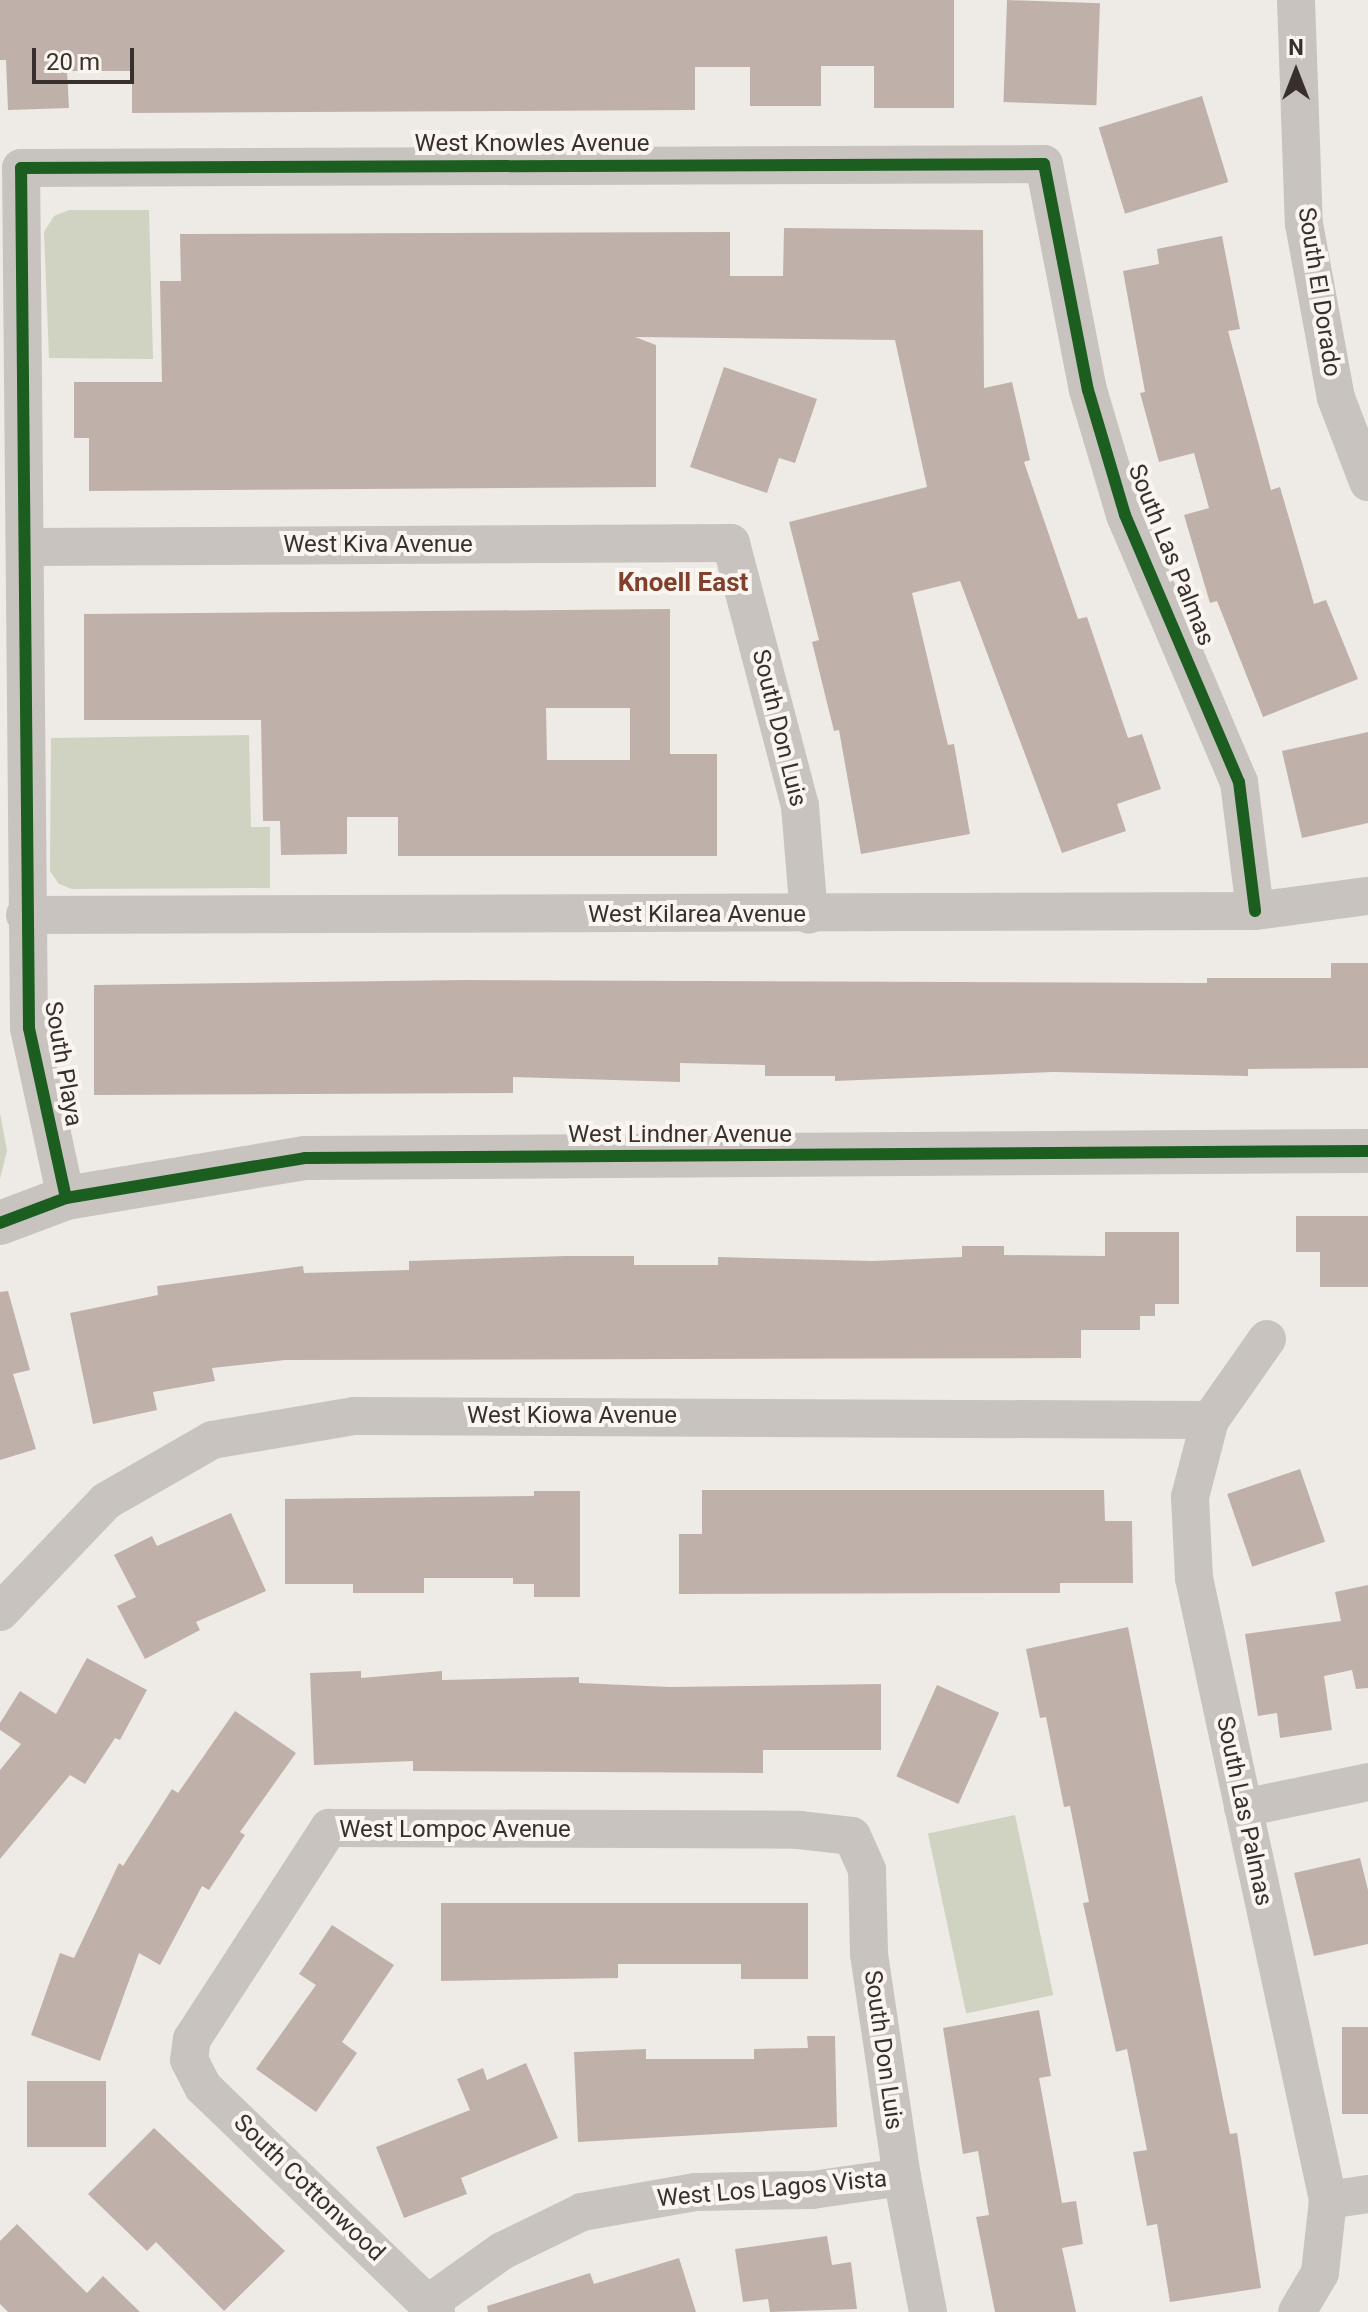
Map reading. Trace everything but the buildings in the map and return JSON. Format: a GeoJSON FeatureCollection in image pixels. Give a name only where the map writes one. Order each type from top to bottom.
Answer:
{"type":"FeatureCollection","features":[{"type":"Feature","properties":{"kind":"street","name":"South El Dorado"},"geometry":{"type":"LineString","coordinates":[[1296,0],[1304,224],[1336,398],[1368,482]]}},
{"type":"Feature","properties":{"kind":"street","name":"West Knowles Avenue"},"geometry":{"type":"LineString","coordinates":[[21,168],[1044,164]]}},
{"type":"Feature","properties":{"kind":"street","name":"South Las Palmas"},"geometry":{"type":"LineString","coordinates":[[1044,164],[1088,390],[1125,515],[1239,782],[1255,911]]}},
{"type":"Feature","properties":{"kind":"street","name":"South Playa"},"geometry":{"type":"LineString","coordinates":[[21,168],[25,915],[29,1028],[66,1198]]}},
{"type":"Feature","properties":{"kind":"street","name":"West Kiva Avenue"},"geometry":{"type":"LineString","coordinates":[[25,547],[731,543]]}},
{"type":"Feature","properties":{"kind":"street","name":"South Don Luis"},"geometry":{"type":"LineString","coordinates":[[731,543],[800,806],[809,915]]}},
{"type":"Feature","properties":{"kind":"street","name":"West Kilarea Avenue"},"geometry":{"type":"LineString","coordinates":[[25,915],[809,915],[1255,911],[1368,896]]}},
{"type":"Feature","properties":{"kind":"street","name":"West Lindner Avenue"},"geometry":{"type":"LineString","coordinates":[[0,1223],[66,1198],[305,1158],[1368,1151]]}},
{"type":"Feature","properties":{"kind":"street"},"geometry":{"type":"LineString","coordinates":[[1210,1420],[1267,1339]]}},
{"type":"Feature","properties":{"kind":"street","name":"West Kiowa Avenue"},"geometry":{"type":"LineString","coordinates":[[3,1603],[106,1501],[212,1440],[354,1416],[1210,1420]]}},
{"type":"Feature","properties":{"kind":"street","name":"South Las Palmas"},"geometry":{"type":"LineString","coordinates":[[1210,1420],[1190,1497],[1194,1578],[1328,2200],[1320,2273],[1297,2312]]}},
{"type":"Feature","properties":{"kind":"street"},"geometry":{"type":"LineString","coordinates":[[1243,1808],[1368,1782]]}},
{"type":"Feature","properties":{"kind":"street","name":"West Lompoc Avenue"},"geometry":{"type":"LineString","coordinates":[[189,2060],[192,2039],[329,1828],[799,1830],[852,1836]]}},
{"type":"Feature","properties":{"kind":"street","name":"South Don Luis"},"geometry":{"type":"LineString","coordinates":[[852,1836],[867,1870],[869,1954],[902,2177],[928,2312]]}},
{"type":"Feature","properties":{"kind":"street","name":"South Cottonwood"},"geometry":{"type":"LineString","coordinates":[[189,2060],[203,2087],[432,2308]]}},
{"type":"Feature","properties":{"kind":"street","name":"West Los Lagos Vista"},"geometry":{"type":"LineString","coordinates":[[432,2308],[502,2251],[582,2212],[695,2192],[812,2190],[902,2177]]}},
{"type":"Feature","properties":{"kind":"street"},"geometry":{"type":"LineString","coordinates":[[1328,2200],[1368,2194]]}},
{"type":"Feature","properties":{"kind":"green space"},"geometry":{"type":"Polygon","coordinates":[[[69,210],[149,210],[153,359],[49,358],[44,232],[54,216],[69,210]]]}},
{"type":"Feature","properties":{"kind":"green space"},"geometry":{"type":"Polygon","coordinates":[[[249,735],[251,827],[270,827],[270,888],[72,889],[59,884],[50,871],[51,738],[249,735]]]}},
{"type":"Feature","properties":{"kind":"green space"},"geometry":{"type":"Polygon","coordinates":[[[0,1113],[7,1151],[0,1179],[0,1113]]]}},
{"type":"Feature","properties":{"kind":"green space"},"geometry":{"type":"Polygon","coordinates":[[[1015,1815],[1053,1995],[966,2013],[928,1834],[1015,1815]]]}},
{"type":"Feature","properties":{"kind":"cycle path"},"geometry":{"type":"LineString","coordinates":[[66,1198],[29,1028],[21,168],[1044,164],[1088,390],[1125,515],[1239,782],[1255,911]]}},
{"type":"Feature","properties":{"kind":"cycle path"},"geometry":{"type":"LineString","coordinates":[[0,1223],[66,1198],[305,1158],[1368,1151]]}},
{"type":"Feature","properties":{"kind":"district","name":"Knoell East"},"geometry":{"type":"Point","coordinates":[683,583]}}]}
